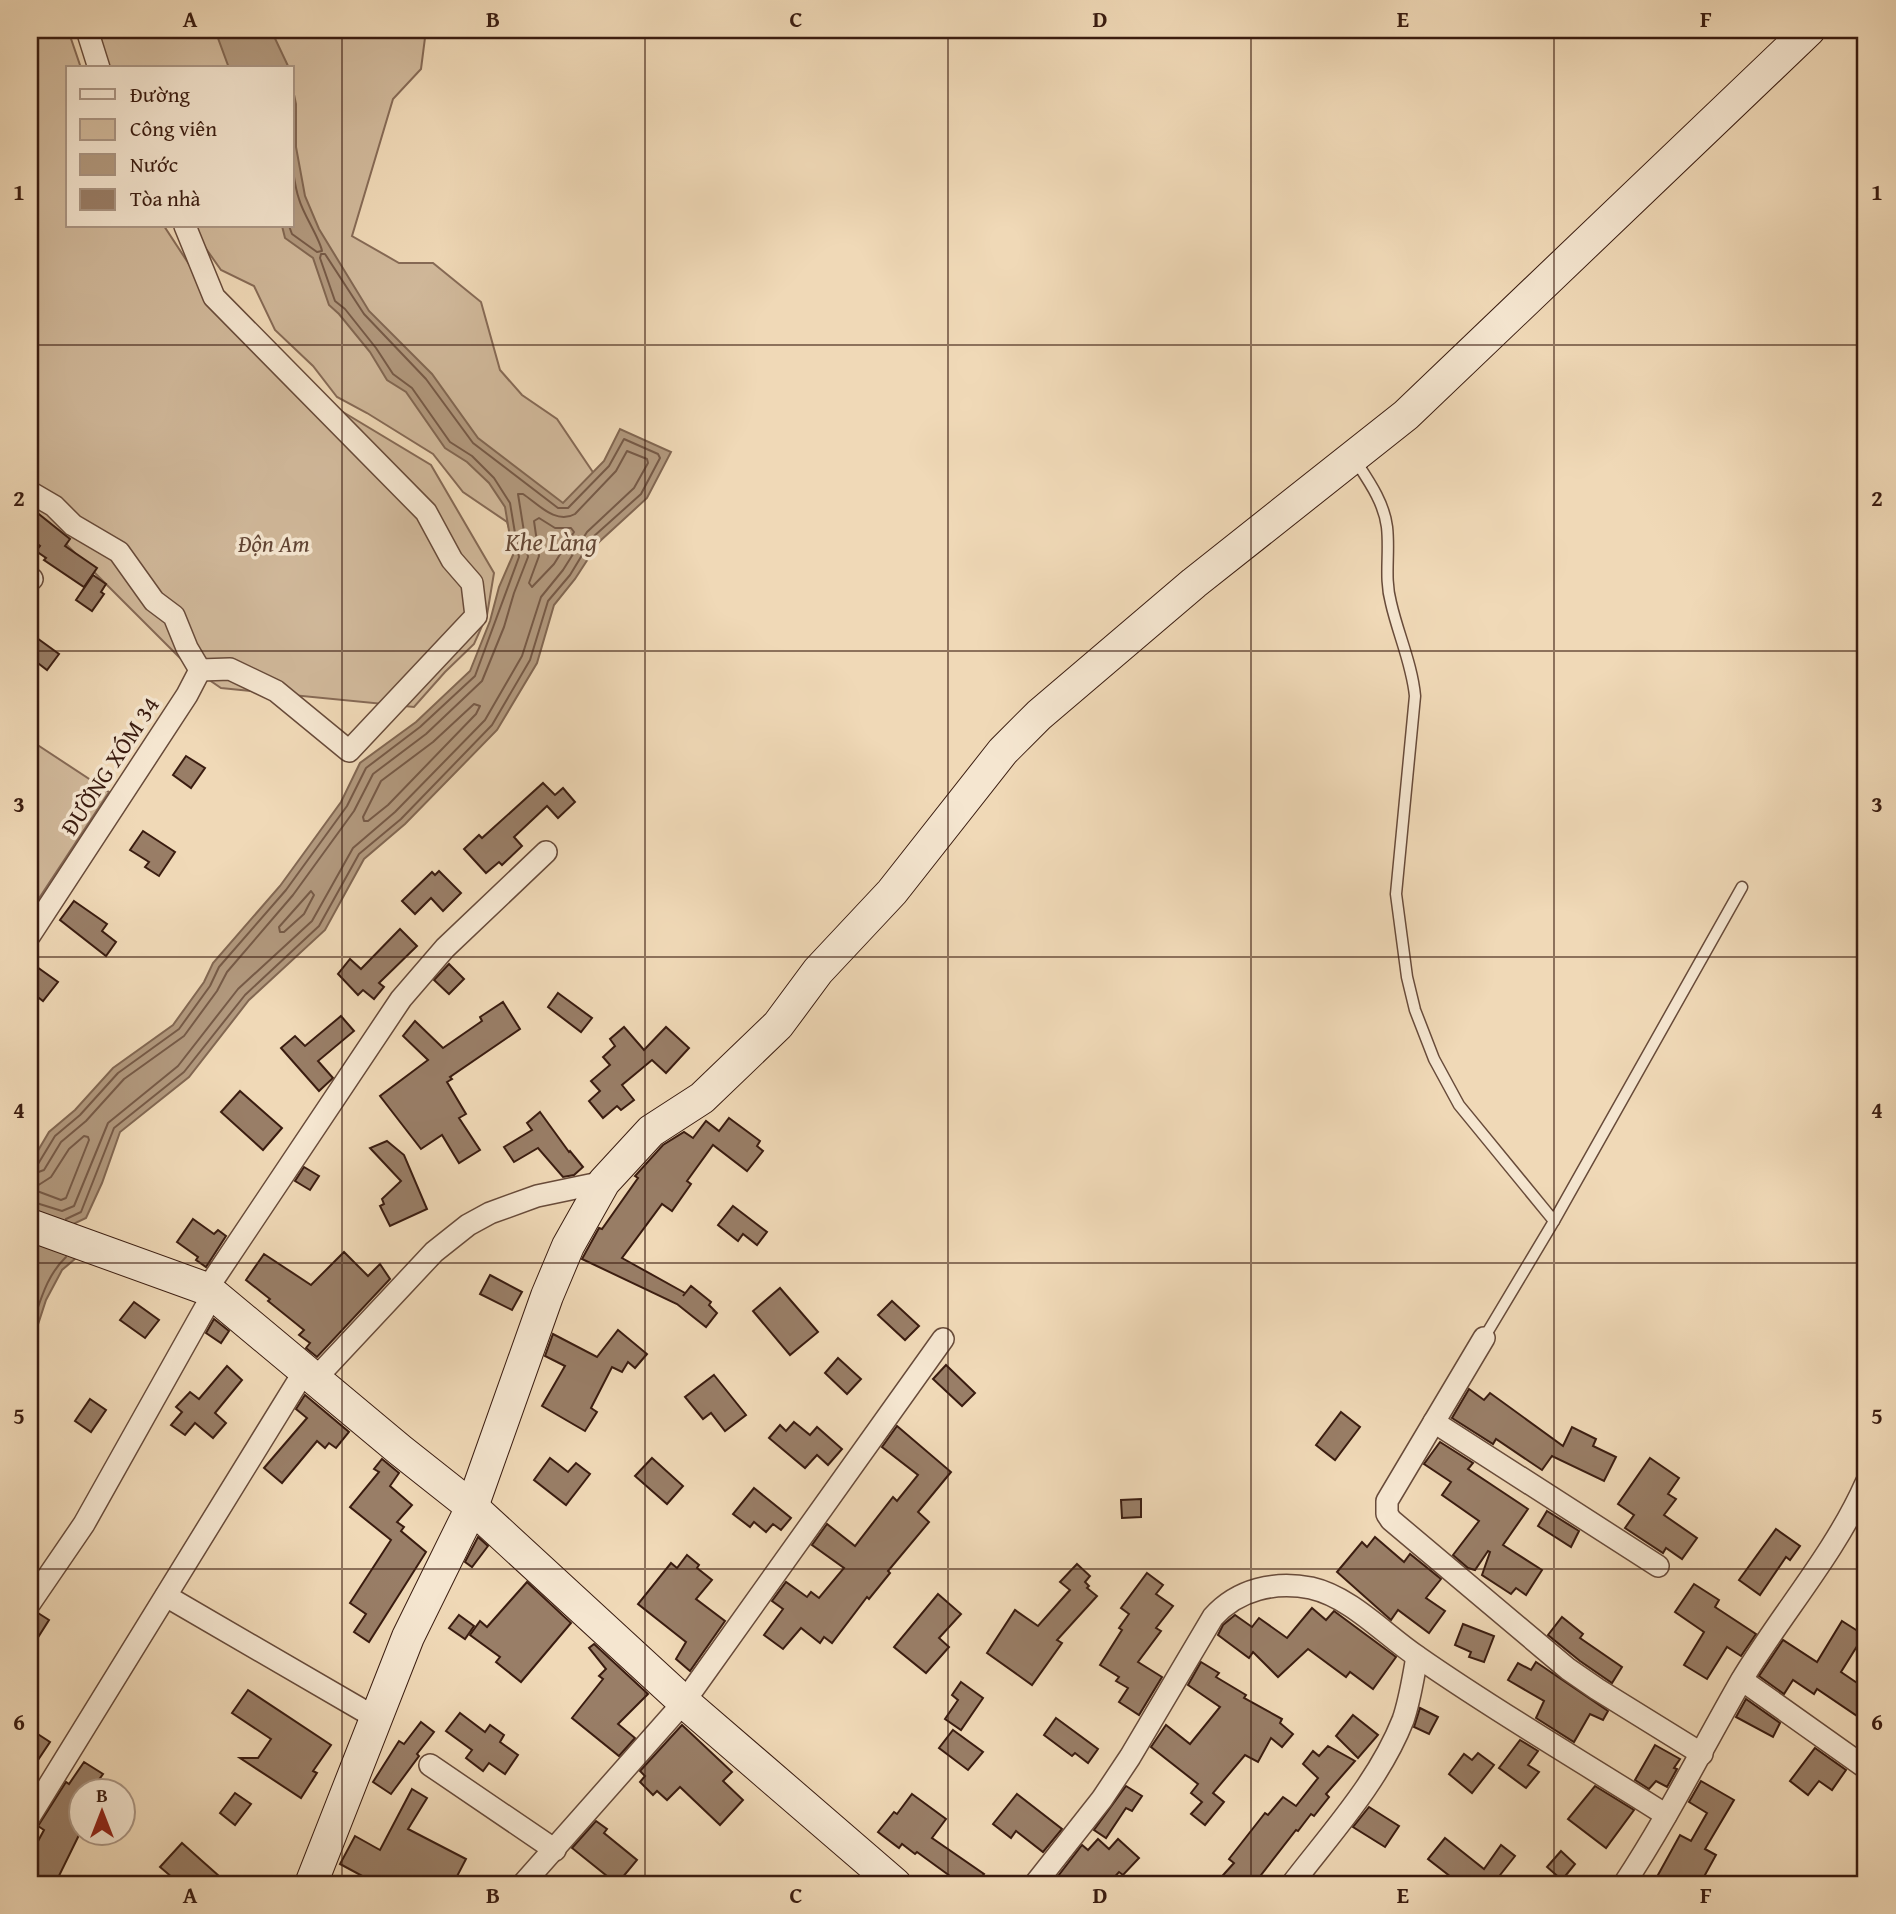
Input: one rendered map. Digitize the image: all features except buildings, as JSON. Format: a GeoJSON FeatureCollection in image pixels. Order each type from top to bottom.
{"type":"FeatureCollection","features":[{"type":"Feature","properties":{"kind":"street"},"geometry":{"type":"LineString","coordinates":[[87,30],[98,66]]}},
{"type":"Feature","properties":{"kind":"street"},"geometry":{"type":"LineString","coordinates":[[310,1884],[408,1637],[471,1507],[557,1271],[604,1182],[651,1131],[702,1098],[778,1025],[818,971],[892,892],[1003,751],[1039,715],[1194,583],[1406,415],[1809,30]]}},
{"type":"Feature","properties":{"kind":"street"},"geometry":{"type":"LineString","coordinates":[[30,492],[54,506],[73,525],[119,552],[154,601],[174,617],[200,670],[230,669],[276,691],[349,751],[475,616],[472,583],[452,560],[426,512],[214,297],[186,228]]}},
{"type":"Feature","properties":{"kind":"street","name":"ĐƯỜNG XÓM 34"},"geometry":{"type":"LineString","coordinates":[[30,935],[187,695],[200,670]]}},
{"type":"Feature","properties":{"kind":"street"},"geometry":{"type":"LineString","coordinates":[[30,1603],[84,1524],[210,1292],[401,999],[445,948],[546,852]]}},
{"type":"Feature","properties":{"kind":"street"},"geometry":{"type":"LineString","coordinates":[[30,1816],[166,1596],[310,1374],[434,1252],[468,1225],[525,1200],[604,1182]]}},
{"type":"Feature","properties":{"kind":"street"},"geometry":{"type":"LineString","coordinates":[[30,1225],[210,1292],[471,1507],[684,1702],[895,1884]]}},
{"type":"Feature","properties":{"kind":"street"},"geometry":{"type":"LineString","coordinates":[[1484,1338],[1387,1501],[1387,1514],[1569,1669],[1702,1754]]}},
{"type":"Feature","properties":{"kind":"street"},"geometry":{"type":"LineString","coordinates":[[523,1884],[684,1702],[943,1339]]}},
{"type":"Feature","properties":{"kind":"street"},"geometry":{"type":"LineString","coordinates":[[1434,1422],[1658,1566]]}},
{"type":"Feature","properties":{"kind":"street"},"geometry":{"type":"LineString","coordinates":[[1624,1884],[1702,1754],[1742,1680],[1835,1540],[1856,1506],[1866,1483]]}},
{"type":"Feature","properties":{"kind":"street"},"geometry":{"type":"LineString","coordinates":[[1035,1884],[1102,1799],[1130,1757],[1213,1617],[1236,1597],[1270,1586],[1313,1588],[1353,1609],[1417,1657],[1666,1815]]}},
{"type":"Feature","properties":{"kind":"street"},"geometry":{"type":"LineString","coordinates":[[166,1596],[376,1718]]}},
{"type":"Feature","properties":{"kind":"street"},"geometry":{"type":"LineString","coordinates":[[1292,1884],[1369,1784],[1384,1759],[1404,1717],[1417,1657]]}},
{"type":"Feature","properties":{"kind":"street"},"geometry":{"type":"LineString","coordinates":[[1742,1680],[1866,1768]]}},
{"type":"Feature","properties":{"kind":"street"},"geometry":{"type":"LineString","coordinates":[[430,1765],[555,1850]]}},
{"type":"Feature","properties":{"kind":"lane"},"geometry":{"type":"LineString","coordinates":[[1353,457],[1374,489],[1387,526],[1390,601],[1414,681],[1415,696],[1396,894],[1407,976],[1415,1010],[1434,1059],[1459,1104],[1554,1221]]}},
{"type":"Feature","properties":{"kind":"lane"},"geometry":{"type":"LineString","coordinates":[[1484,1338],[1554,1221],[1742,887]]}},
{"type":"Feature","properties":{"kind":"green space","name":"Độn Am"},"geometry":{"type":"Polygon","coordinates":[[[30,30],[68,30],[80,66],[66,66],[66,228],[165,228],[204,287],[323,400],[431,465],[494,573],[487,615],[474,644],[414,707],[221,688],[186,664],[30,508],[30,30]]]}},
{"type":"Feature","properties":{"kind":"green space"},"geometry":{"type":"Polygon","coordinates":[[[81,30],[426,30],[421,69],[393,99],[352,236],[399,263],[433,263],[481,302],[500,370],[522,395],[557,419],[607,493],[535,608],[507,522],[463,492],[433,454],[337,397],[313,366],[275,330],[254,286],[221,270],[191,228],[294,228],[294,66],[102,66],[81,30]]]}},
{"type":"Feature","properties":{"kind":"green space"},"geometry":{"type":"Polygon","coordinates":[[[30,740],[109,792],[30,912],[30,740]]]}},
{"type":"Feature","properties":{"kind":"water"},"geometry":{"type":"Polygon","coordinates":[[[215,30],[271,30],[288,66],[228,66],[215,30]]]}},
{"type":"Feature","properties":{"kind":"water","name":"Khe Làng"},"geometry":{"type":"Polygon","coordinates":[[[294,94],[296,147],[305,196],[319,229],[369,311],[432,374],[478,438],[563,503],[604,461],[620,429],[671,452],[647,498],[599,542],[554,605],[537,663],[497,730],[405,824],[364,859],[325,930],[249,1000],[189,1077],[120,1132],[86,1218],[63,1229],[30,1216],[30,1164],[49,1132],[75,1110],[113,1068],[173,1025],[204,982],[213,963],[280,886],[341,802],[360,763],[416,722],[470,671],[513,555],[505,507],[489,483],[467,462],[445,448],[406,392],[387,380],[370,352],[329,305],[313,258],[285,238],[282,228],[294,228],[294,94]]]}},
{"type":"Feature","properties":{"kind":"water"},"geometry":{"type":"Polygon","coordinates":[[[30,1225],[90,1246],[62,1270],[46,1300],[30,1349],[30,1225]]]}}]}
